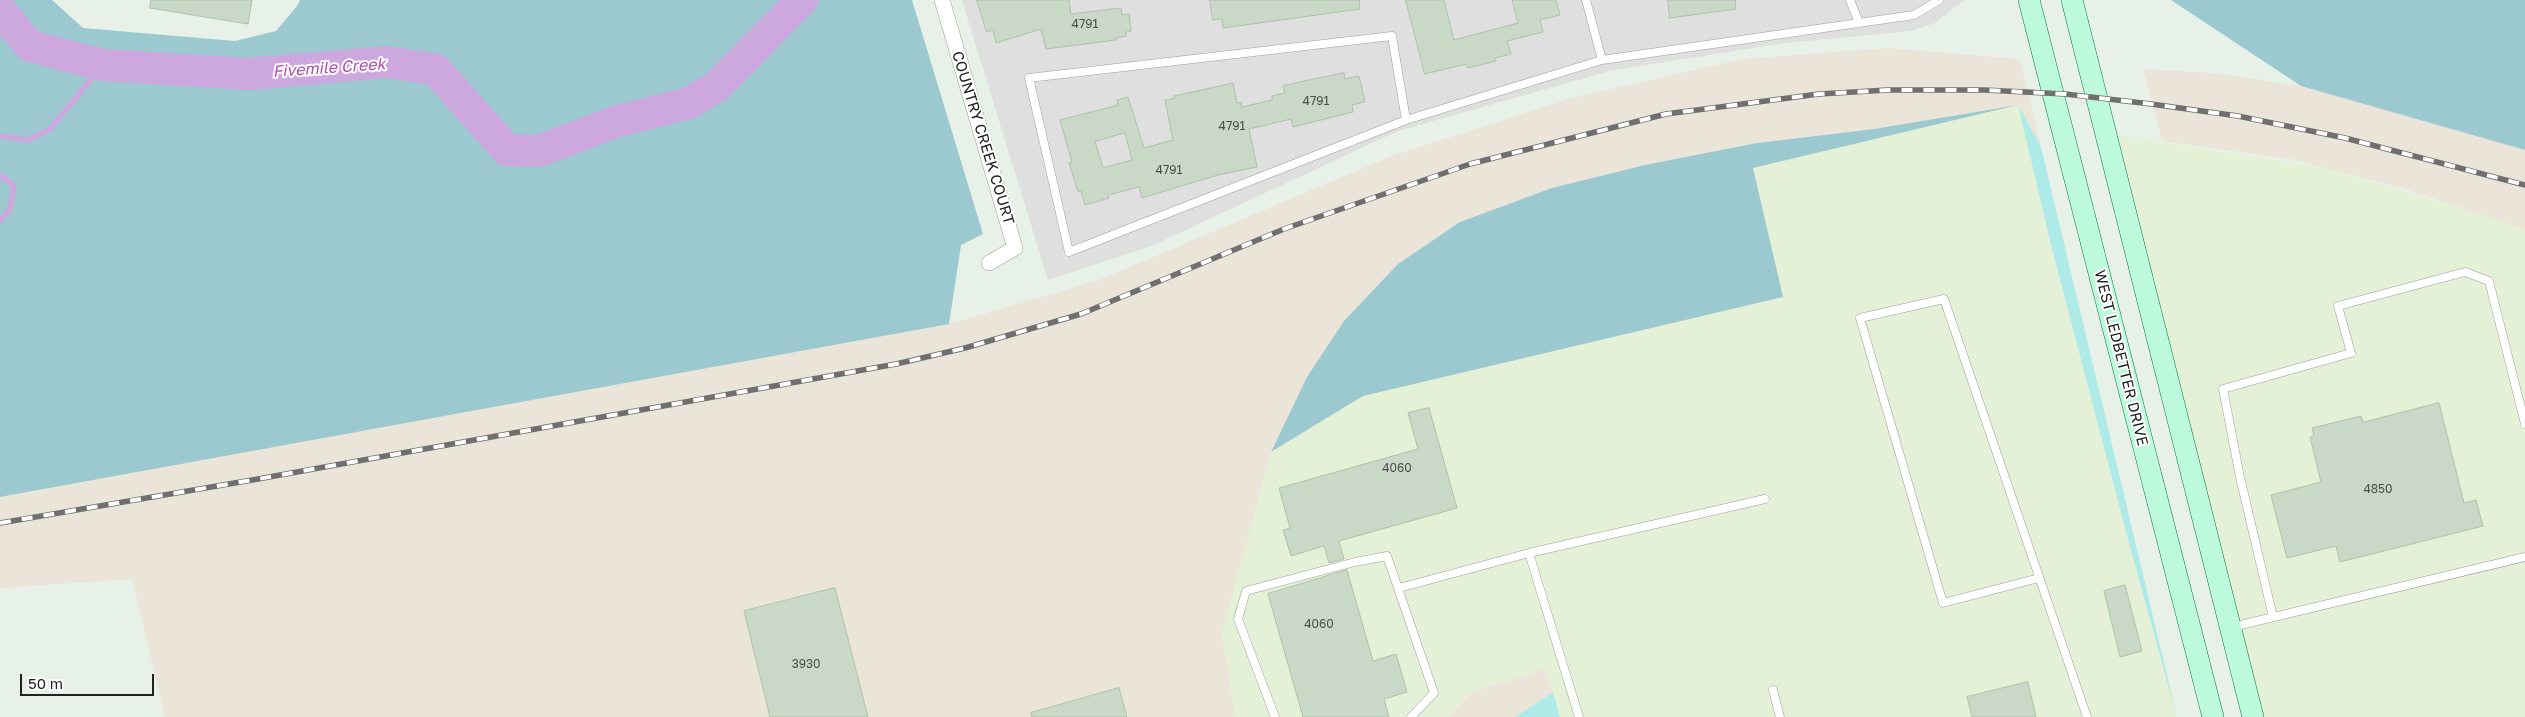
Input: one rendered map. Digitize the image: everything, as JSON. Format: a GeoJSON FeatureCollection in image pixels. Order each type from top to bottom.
{"type":"FeatureCollection","features":[{"type":"Feature","properties":{"kind":"main road","name":"WEST LEDBETTER DRIVE"},"geometry":{"type":"LineString","coordinates":[[2029,0],[2213,717]]}},
{"type":"Feature","properties":{"kind":"main road"},"geometry":{"type":"LineString","coordinates":[[2072,0],[2253,717]]}},
{"type":"Feature","properties":{"kind":"street","name":"COUNTRY CREEK COURT"},"geometry":{"type":"LineString","coordinates":[[942,0],[1016,248],[989,263]]}},
{"type":"Feature","properties":{"kind":"lane"},"geometry":{"type":"LineString","coordinates":[[1586,0],[1602,60]]}},
{"type":"Feature","properties":{"kind":"lane"},"geometry":{"type":"LineString","coordinates":[[1850,0],[1859,22]]}},
{"type":"Feature","properties":{"kind":"lane"},"geometry":{"type":"LineString","coordinates":[[1406,120],[1392,36],[1029,78],[1068,252],[1406,120],[1602,60],[1914,14],[1939,0]]}},
{"type":"Feature","properties":{"kind":"lane"},"geometry":{"type":"LineString","coordinates":[[2273,617],[2240,477],[2223,389],[2351,353],[2338,306],[2465,272],[2489,281],[2525,424]]}},
{"type":"Feature","properties":{"kind":"lane"},"geometry":{"type":"LineString","coordinates":[[2039,578],[1943,603],[1860,318],[1944,299],[2087,717]]}},
{"type":"Feature","properties":{"kind":"lane"},"geometry":{"type":"LineString","coordinates":[[1399,588],[1529,553],[1765,499]]}},
{"type":"Feature","properties":{"kind":"lane"},"geometry":{"type":"LineString","coordinates":[[1529,553],[1579,717]]}},
{"type":"Feature","properties":{"kind":"lane"},"geometry":{"type":"LineString","coordinates":[[1275,717],[1238,619],[1246,591],[1355,562],[1387,556],[1434,693],[1411,717]]}},
{"type":"Feature","properties":{"kind":"lane"},"geometry":{"type":"LineString","coordinates":[[2230,627],[2525,557]]}},
{"type":"Feature","properties":{"kind":"lane"},"geometry":{"type":"LineString","coordinates":[[1773,690],[1780,717]]}},
{"type":"Feature","properties":{"kind":"shaded area"},"geometry":{"type":"Polygon","coordinates":[[[0,0],[52,0],[83,28],[235,41],[276,31],[300,0],[912,0],[983,234],[961,245],[949,324],[0,497],[0,0]]]}},
{"type":"Feature","properties":{"kind":"shaded area"},"geometry":{"type":"Polygon","coordinates":[[[962,0],[1964,0],[1935,23],[1911,31],[1785,43],[1609,71],[1398,131],[1149,247],[1048,280],[962,0]]]}},
{"type":"Feature","properties":{"kind":"shaded area"},"geometry":{"type":"Polygon","coordinates":[[[2171,0],[2525,0],[2525,150],[2301,86],[2171,0]]]}},
{"type":"Feature","properties":{"kind":"shaded area"},"geometry":{"type":"Polygon","coordinates":[[[1888,48],[2020,59],[2041,147],[2018,105],[1874,129],[1757,143],[1460,222],[1398,264],[1344,322],[1307,377],[1271,452],[1222,633],[1235,717],[165,717],[132,579],[0,588],[0,497],[949,324],[1099,280],[1394,155],[1576,97],[1743,59],[1888,48]]]}},
{"type":"Feature","properties":{"kind":"shaded area"},"geometry":{"type":"Polygon","coordinates":[[[2143,69],[2213,73],[2301,86],[2525,150],[2525,229],[2405,189],[2291,159],[2162,141],[2143,69]]]}},
{"type":"Feature","properties":{"kind":"shaded area"},"geometry":{"type":"Polygon","coordinates":[[[2018,105],[2051,245],[2177,717],[1560,717],[1546,669],[1472,692],[1448,717],[1235,717],[1222,633],[1271,452],[1363,396],[1783,297],[1753,168],[2018,105]]]}},
{"type":"Feature","properties":{"kind":"shaded area"},"geometry":{"type":"Polygon","coordinates":[[[2018,105],[2041,147],[2177,717],[2130,547],[2051,245],[2018,105]]]}},
{"type":"Feature","properties":{"kind":"shaded area"},"geometry":{"type":"Polygon","coordinates":[[[2018,105],[1753,168],[1783,297],[1363,396],[1271,452],[1307,377],[1344,321],[1398,264],[1460,222],[1552,188],[1645,165],[1757,143],[1874,129],[2018,105]]]}},
{"type":"Feature","properties":{"kind":"shaded area"},"geometry":{"type":"Polygon","coordinates":[[[2115,135],[2325,168],[2525,227],[2525,717],[2262,717],[2115,135]]]}},
{"type":"Feature","properties":{"kind":"shaded area"},"geometry":{"type":"Polygon","coordinates":[[[1546,669],[1553,692],[1515,717],[1448,717],[1472,692],[1546,669]]]}},
{"type":"Feature","properties":{"kind":"shaded area"},"geometry":{"type":"Polygon","coordinates":[[[1553,692],[1560,717],[1515,717],[1553,692]]]}},
{"type":"Feature","properties":{"kind":"building"},"geometry":{"type":"Polygon","coordinates":[[[151,0],[252,0],[248,24],[150,8],[151,0]]]}},
{"type":"Feature","properties":{"kind":"building"},"geometry":{"type":"Polygon","coordinates":[[[977,0],[1069,0],[1071,14],[1121,8],[1122,15],[1129,14],[1131,31],[1126,32],[1126,36],[1116,38],[1116,40],[1046,49],[1041,29],[996,43],[993,30],[987,32],[977,0]]]}},
{"type":"Feature","properties":{"kind":"building"},"geometry":{"type":"Polygon","coordinates":[[[1210,0],[1359,0],[1360,9],[1223,28],[1222,19],[1213,20],[1210,0]]]}},
{"type":"Feature","properties":{"kind":"building"},"geometry":{"type":"Polygon","coordinates":[[[1406,0],[1444,0],[1454,40],[1518,23],[1512,0],[1556,0],[1560,15],[1540,20],[1543,32],[1507,41],[1511,54],[1495,58],[1496,61],[1468,68],[1466,64],[1425,74],[1406,0]]]}},
{"type":"Feature","properties":{"kind":"building"},"geometry":{"type":"Polygon","coordinates":[[[1668,0],[1735,0],[1736,9],[1670,18],[1668,0]]]}},
{"type":"Feature","properties":{"kind":"building"},"geometry":{"type":"Polygon","coordinates":[[[1344,73],[1345,79],[1359,76],[1365,102],[1352,105],[1353,112],[1293,127],[1291,119],[1249,129],[1257,167],[1218,175],[1142,198],[1139,187],[1108,195],[1109,198],[1085,205],[1081,191],[1078,192],[1069,163],[1072,162],[1060,120],[1118,105],[1117,100],[1128,97],[1144,148],[1173,140],[1165,100],[1175,98],[1174,96],[1233,83],[1237,103],[1241,102],[1242,107],[1272,100],[1272,96],[1285,93],[1283,86],[1344,73]],[[1125,133],[1095,142],[1103,168],[1132,160],[1125,133]]]}},
{"type":"Feature","properties":{"kind":"building"},"geometry":{"type":"Polygon","coordinates":[[[2439,403],[2464,503],[2476,500],[2483,526],[2340,562],[2336,546],[2287,558],[2271,495],[2321,482],[2310,437],[2314,436],[2312,428],[2361,416],[2363,422],[2439,403]]]}},
{"type":"Feature","properties":{"kind":"building"},"geometry":{"type":"Polygon","coordinates":[[[1429,408],[1457,508],[1339,541],[1344,559],[1329,563],[1324,546],[1291,556],[1283,530],[1290,528],[1279,488],[1418,449],[1408,413],[1429,408]]]}},
{"type":"Feature","properties":{"kind":"building"},"geometry":{"type":"Polygon","coordinates":[[[1347,570],[1373,661],[1396,654],[1407,692],[1384,699],[1389,717],[1303,717],[1268,594],[1347,570]]]}},
{"type":"Feature","properties":{"kind":"building"},"geometry":{"type":"Polygon","coordinates":[[[2125,585],[2142,651],[2120,657],[2104,591],[2125,585]]]}},
{"type":"Feature","properties":{"kind":"building"},"geometry":{"type":"Polygon","coordinates":[[[835,588],[868,717],[770,717],[744,611],[835,588]]]}},
{"type":"Feature","properties":{"kind":"building"},"geometry":{"type":"Polygon","coordinates":[[[2028,682],[2036,717],[1972,717],[1967,697],[2028,682]]]}},
{"type":"Feature","properties":{"kind":"building"},"geometry":{"type":"Polygon","coordinates":[[[1119,688],[1127,717],[1032,717],[1031,713],[1119,688]]]}},
{"type":"Feature","properties":{"kind":"waterway","name":"Fivemile Creek"},"geometry":{"type":"LineString","coordinates":[[0,10],[30,46],[103,65],[250,74],[386,62],[435,69],[507,150],[539,151],[618,121],[689,103],[716,87],[802,0]]}},
{"type":"Feature","properties":{"kind":"waterway"},"geometry":{"type":"LineString","coordinates":[[0,136],[28,140],[50,129],[103,65]]}},
{"type":"Feature","properties":{"kind":"waterway"},"geometry":{"type":"LineString","coordinates":[[0,175],[14,186],[10,209],[0,221]]}},
{"type":"Feature","properties":{"kind":"railway"},"geometry":{"type":"LineString","coordinates":[[0,523],[258,479],[896,364],[965,348],[1081,314],[1284,229],[1470,164],[1666,114],[1819,94],[1888,90],[1984,90],[2065,94],[2238,116],[2345,138],[2525,185]]}}]}
